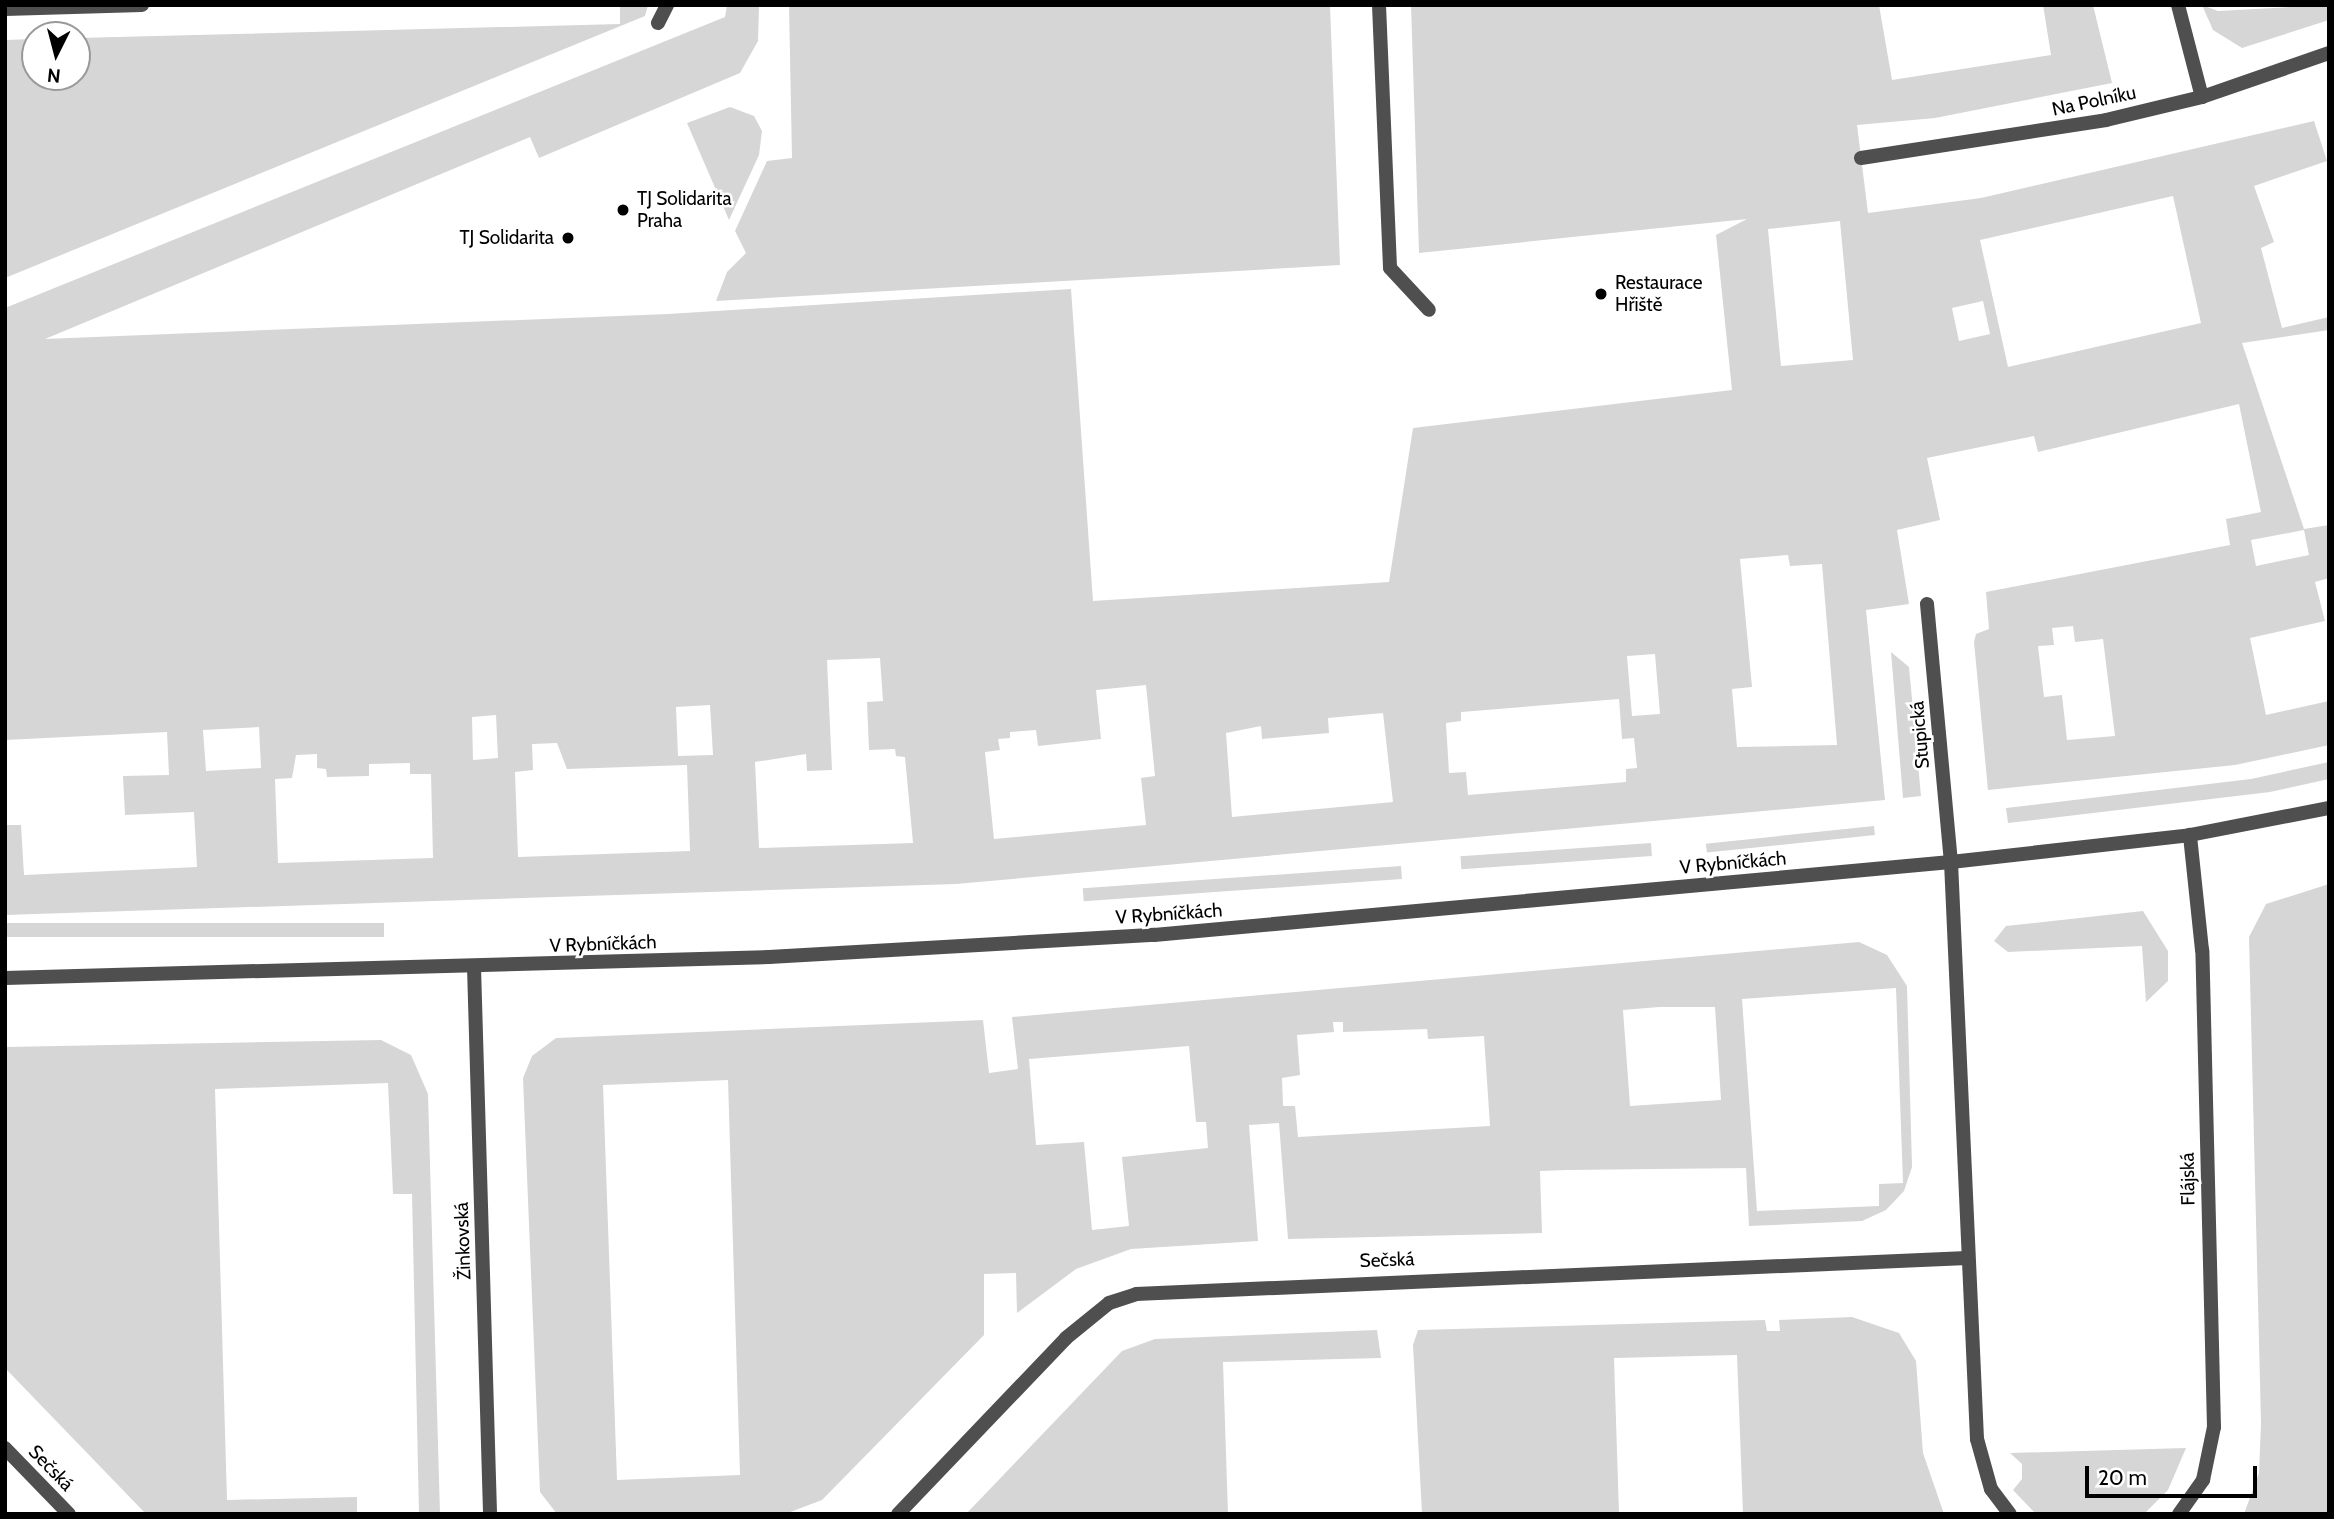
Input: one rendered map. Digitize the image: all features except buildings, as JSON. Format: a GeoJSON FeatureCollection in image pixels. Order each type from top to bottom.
{"type":"FeatureCollection","features":[{"type":"Feature","properties":{"kind":"street"},"geometry":{"type":"LineString","coordinates":[[5,9],[142,5]]}},
{"type":"Feature","properties":{"kind":"street"},"geometry":{"type":"LineString","coordinates":[[658,23],[667,5]]}},
{"type":"Feature","properties":{"kind":"street"},"geometry":{"type":"LineString","coordinates":[[1379,5],[1390,268],[1429,310]]}},
{"type":"Feature","properties":{"kind":"street"},"geometry":{"type":"LineString","coordinates":[[2178,5],[2202,97]]}},
{"type":"Feature","properties":{"kind":"street","name":"Na Polníku"},"geometry":{"type":"LineString","coordinates":[[1861,158],[2005,138],[2202,97],[2329,52]]}},
{"type":"Feature","properties":{"kind":"street","name":"Stupická"},"geometry":{"type":"LineString","coordinates":[[1927,604],[1951,862]]}},
{"type":"Feature","properties":{"kind":"street","name":"V Rybníčkách"},"geometry":{"type":"LineString","coordinates":[[5,978],[474,967],[1154,935],[1951,862],[2190,835],[2329,808]]}},
{"type":"Feature","properties":{"kind":"street","name":"Flájská"},"geometry":{"type":"LineString","coordinates":[[2179,1514],[2203,1480],[2214,1427],[2202,950],[2190,835]]}},
{"type":"Feature","properties":{"kind":"street"},"geometry":{"type":"LineString","coordinates":[[1951,862],[1976,1439],[1991,1489],[2010,1514]]}},
{"type":"Feature","properties":{"kind":"street","name":"Žinkovská"},"geometry":{"type":"LineString","coordinates":[[474,967],[490,1514]]}},
{"type":"Feature","properties":{"kind":"street","name":"Sečská"},"geometry":{"type":"LineString","coordinates":[[898,1514],[1066,1338],[1110,1303],[1136,1294],[1967,1258]]}},
{"type":"Feature","properties":{"kind":"street","name":"Sečská"},"geometry":{"type":"LineString","coordinates":[[5,1448],[69,1514]]}},
{"type":"Feature","properties":{"kind":"shaded area"},"geometry":{"type":"Polygon","coordinates":[[[620,5],[648,5],[645,16],[5,278],[5,40],[21,39],[21,91],[91,91],[91,38],[620,24],[620,5]]]}},
{"type":"Feature","properties":{"kind":"shaded area"},"geometry":{"type":"Polygon","coordinates":[[[727,5],[759,5],[758,41],[740,73],[539,158],[530,137],[45,339],[668,314],[1071,289],[1093,601],[1389,582],[1413,428],[1732,390],[1716,235],[1747,219],[1419,253],[1411,5],[1879,5],[1892,80],[2051,55],[2043,5],[2093,5],[2112,83],[1935,118],[1857,125],[1868,213],[1981,198],[2314,121],[2327,161],[2254,186],[2274,242],[2261,248],[2282,328],[2329,317],[2329,330],[2242,343],[2304,529],[2329,525],[2329,578],[2315,582],[2325,621],[2250,638],[2266,715],[2329,701],[2329,745],[2235,765],[1988,790],[1974,642],[1976,634],[1989,629],[1986,592],[2230,545],[2226,519],[2261,512],[2239,404],[2038,452],[2034,436],[1927,458],[1940,520],[1897,530],[1909,604],[1866,610],[1885,800],[956,884],[5,915],[5,825],[21,825],[24,875],[197,867],[194,812],[125,815],[123,776],[169,775],[167,732],[5,740],[5,308],[725,17],[727,5]],[[2173,196],[1980,240],[2008,367],[2201,323],[2173,196]],[[1840,221],[1768,229],[1781,366],[1853,360],[1840,221]],[[1983,301],[1952,308],[1959,341],[1990,334],[1983,301]],[[2304,530],[2251,540],[2256,566],[2309,555],[2304,530]],[[1788,555],[1740,559],[1752,687],[1732,689],[1737,747],[1837,745],[1822,564],[1790,566],[1788,555]],[[2073,626],[2052,628],[2054,645],[2038,646],[2044,697],[2062,695],[2067,740],[2115,736],[2103,639],[2075,642],[2073,626]],[[1655,654],[1627,656],[1632,716],[1660,714],[1655,654]],[[880,658],[827,660],[832,770],[807,771],[806,754],[755,762],[759,848],[913,843],[905,757],[896,756],[895,749],[869,750],[867,702],[883,701],[880,658]],[[1146,685],[1096,690],[1101,739],[1038,746],[1036,730],[1010,732],[1010,738],[998,739],[1000,750],[985,752],[994,839],[1146,825],[1141,778],[1155,776],[1146,685]],[[1619,699],[1461,712],[1461,721],[1446,723],[1449,773],[1466,772],[1468,795],[1626,782],[1626,769],[1637,768],[1634,738],[1622,739],[1619,699]],[[710,705],[676,707],[678,756],[713,755],[710,705]],[[1383,713],[1328,718],[1329,733],[1262,739],[1261,726],[1226,733],[1232,817],[1393,802],[1383,713]],[[496,715],[472,717],[473,760],[498,758],[496,715]],[[259,727],[203,730],[206,771],[261,768],[259,727]],[[557,743],[532,744],[533,770],[515,772],[518,857],[690,851],[687,765],[567,769],[557,743]],[[317,754],[296,755],[292,778],[275,779],[278,863],[433,858],[431,774],[410,774],[410,763],[369,764],[369,776],[327,777],[326,769],[317,768],[317,754]]]}},
{"type":"Feature","properties":{"kind":"shaded area"},"geometry":{"type":"Polygon","coordinates":[[[789,5],[1330,5],[1340,265],[716,301],[727,272],[746,253],[735,231],[767,161],[792,158],[789,5]]]}},
{"type":"Feature","properties":{"kind":"shaded area"},"geometry":{"type":"Polygon","coordinates":[[[2202,5],[2218,11],[2329,5],[2329,20],[2242,48],[2213,30],[2202,5]]]}},
{"type":"Feature","properties":{"kind":"shaded area"},"geometry":{"type":"Polygon","coordinates":[[[730,107],[754,116],[762,131],[759,155],[729,220],[687,123],[730,107]]]}},
{"type":"Feature","properties":{"kind":"shaded area"},"geometry":{"type":"Polygon","coordinates":[[[1891,652],[1909,667],[1921,796],[1903,798],[1891,652]]]}},
{"type":"Feature","properties":{"kind":"shaded area"},"geometry":{"type":"Polygon","coordinates":[[[2329,762],[2329,779],[2270,792],[2008,823],[2006,808],[2251,779],[2329,762]]]}},
{"type":"Feature","properties":{"kind":"shaded area"},"geometry":{"type":"Polygon","coordinates":[[[1874,826],[1875,835],[1707,853],[1706,844],[1874,826]]]}},
{"type":"Feature","properties":{"kind":"shaded area"},"geometry":{"type":"Polygon","coordinates":[[[1651,843],[1652,856],[1461,869],[1460,856],[1651,843]]]}},
{"type":"Feature","properties":{"kind":"shaded area"},"geometry":{"type":"Polygon","coordinates":[[[1401,866],[1402,879],[1084,901],[1083,888],[1401,866]]]}},
{"type":"Feature","properties":{"kind":"shaded area"},"geometry":{"type":"Polygon","coordinates":[[[2329,884],[2329,1514],[2244,1514],[2259,1473],[2261,1423],[2249,937],[2266,904],[2329,884]]]}},
{"type":"Feature","properties":{"kind":"shaded area"},"geometry":{"type":"Polygon","coordinates":[[[2143,911],[2168,951],[2168,981],[2146,1002],[2142,946],[2008,952],[1994,941],[2006,926],[2143,911]]]}},
{"type":"Feature","properties":{"kind":"shaded area"},"geometry":{"type":"Polygon","coordinates":[[[5,923],[384,923],[384,937],[5,937],[5,923]]]}},
{"type":"Feature","properties":{"kind":"shaded area"},"geometry":{"type":"Polygon","coordinates":[[[1859,942],[1887,955],[1907,986],[1912,1167],[1904,1191],[1886,1210],[1862,1221],[1749,1226],[1746,1168],[1566,1170],[1540,1171],[1542,1233],[1288,1239],[1279,1123],[1249,1125],[1258,1241],[1131,1249],[1076,1269],[1017,1313],[1016,1273],[984,1274],[984,1335],[822,1500],[785,1514],[557,1514],[540,1492],[523,1078],[532,1056],[556,1038],[983,1020],[989,1073],[1018,1069],[1012,1017],[1859,942]],[[1896,988],[1742,999],[1757,1211],[1879,1206],[1879,1184],[1903,1183],[1896,988]],[[1715,1007],[1623,1010],[1630,1106],[1721,1100],[1715,1007]],[[1333,1022],[1334,1032],[1297,1035],[1300,1075],[1282,1078],[1283,1106],[1295,1106],[1298,1137],[1490,1126],[1484,1036],[1428,1039],[1427,1029],[1343,1032],[1343,1022],[1333,1022]],[[1189,1046],[1029,1059],[1036,1145],[1084,1142],[1092,1230],[1129,1226],[1122,1157],[1208,1148],[1206,1122],[1196,1122],[1189,1046]],[[728,1080],[603,1085],[617,1480],[740,1475],[728,1080]]]}},
{"type":"Feature","properties":{"kind":"shaded area"},"geometry":{"type":"Polygon","coordinates":[[[381,1040],[411,1055],[428,1094],[440,1514],[419,1514],[412,1194],[393,1194],[388,1083],[215,1089],[227,1500],[357,1497],[357,1514],[146,1514],[5,1368],[5,1047],[381,1040]]]}},
{"type":"Feature","properties":{"kind":"shaded area"},"geometry":{"type":"Polygon","coordinates":[[[1852,1317],[1899,1333],[1916,1361],[1923,1453],[1944,1514],[1743,1514],[1737,1355],[1614,1358],[1619,1514],[1422,1514],[1413,1345],[1418,1330],[1765,1320],[1767,1331],[1780,1331],[1779,1320],[1852,1317]]]}},
{"type":"Feature","properties":{"kind":"shaded area"},"geometry":{"type":"Polygon","coordinates":[[[1377,1330],[1381,1358],[1223,1362],[1228,1514],[966,1514],[1122,1351],[1155,1339],[1377,1330]]]}},
{"type":"Feature","properties":{"kind":"shaded area"},"geometry":{"type":"Polygon","coordinates":[[[2186,1448],[2168,1490],[2144,1514],[2036,1514],[2013,1490],[2022,1479],[2022,1464],[2010,1453],[2186,1448]]]}},
{"type":"Feature","properties":{"kind":"place","name":"TJ Solidarita Praha"},"geometry":{"type":"Point","coordinates":[623,210]}},
{"type":"Feature","properties":{"kind":"place","name":"TJ Solidarita"},"geometry":{"type":"Point","coordinates":[568,238]}},
{"type":"Feature","properties":{"kind":"place","name":"Restaurace Hřiště"},"geometry":{"type":"Point","coordinates":[1601,294]}}]}
